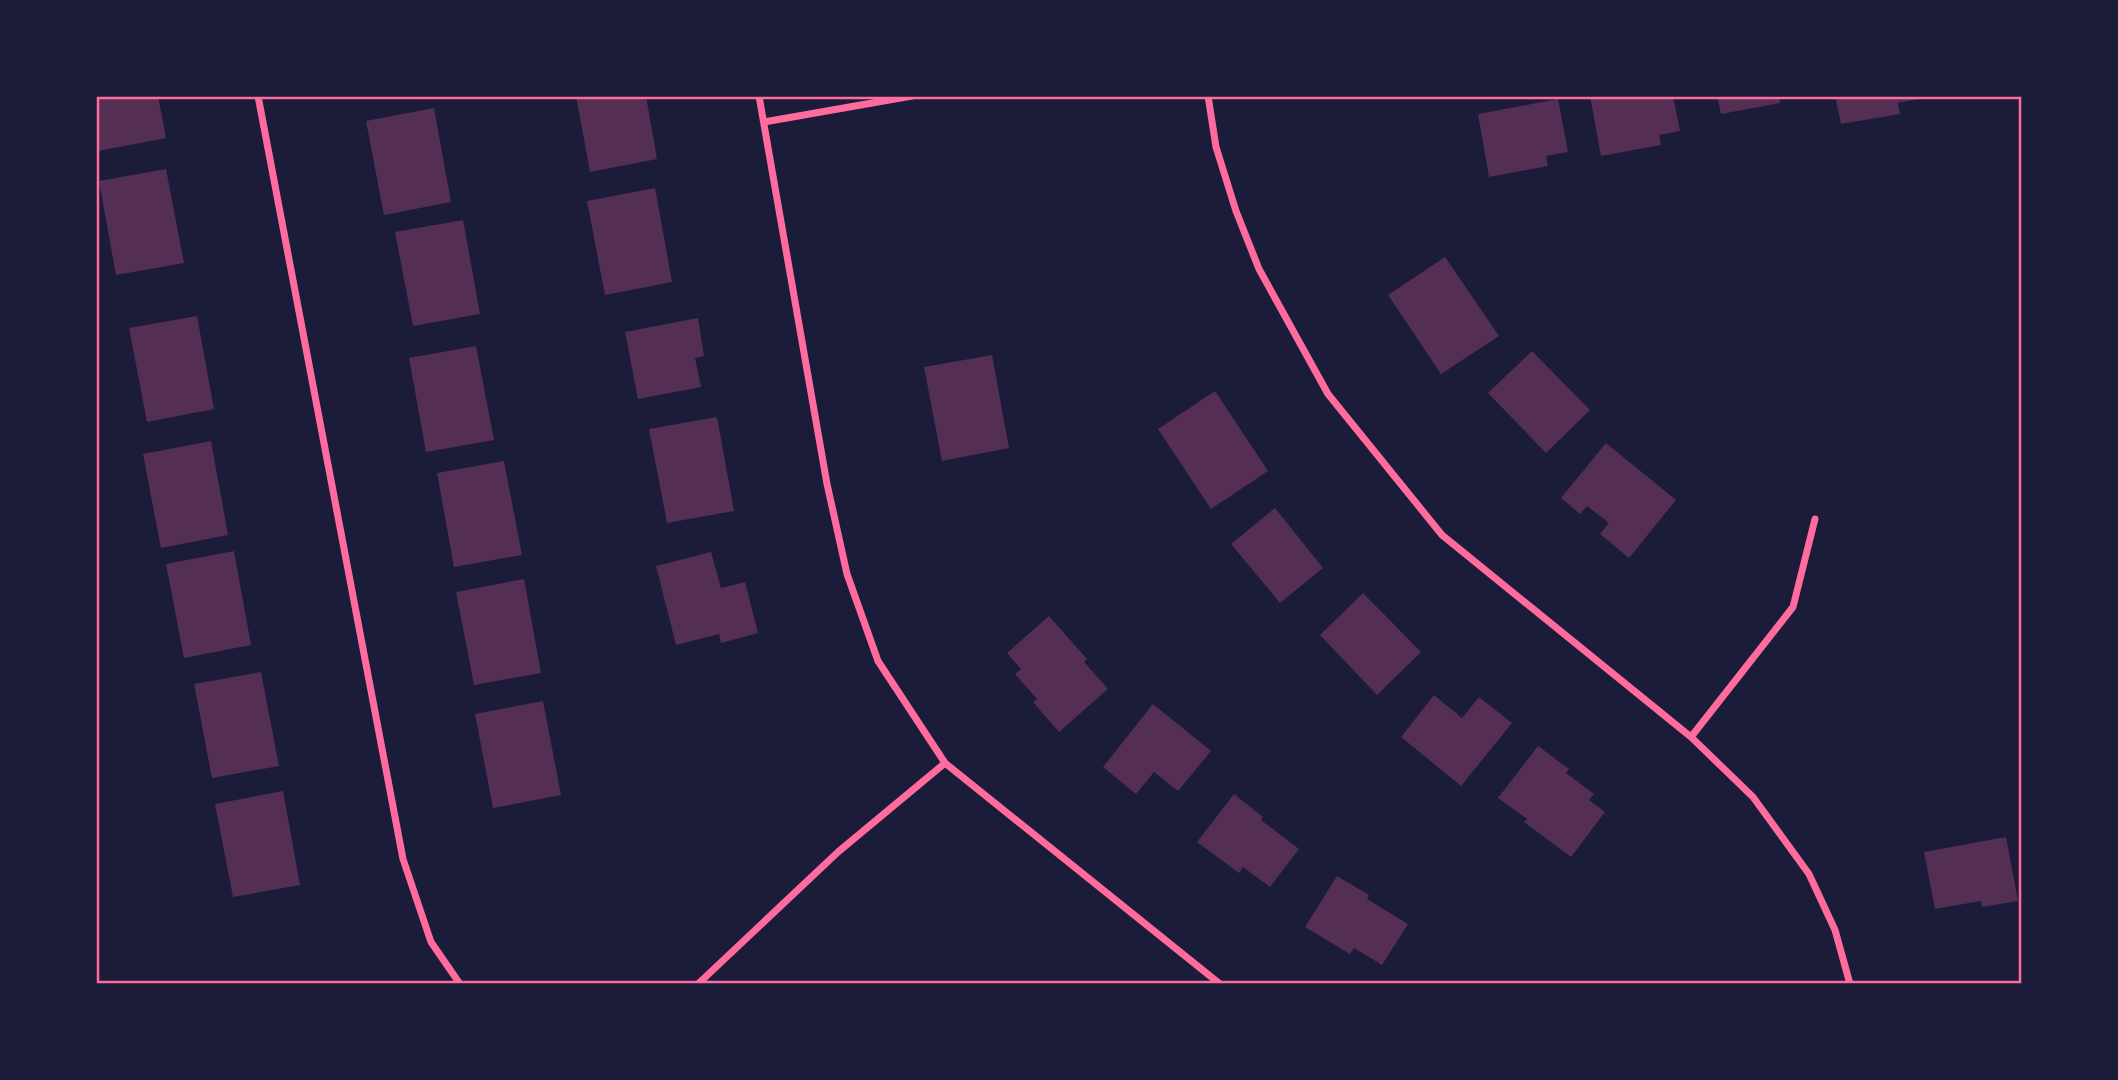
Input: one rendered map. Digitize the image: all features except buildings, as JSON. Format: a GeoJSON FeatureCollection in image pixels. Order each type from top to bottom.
{"type":"FeatureCollection","features":[{"type":"Feature","properties":{"kind":"street"},"geometry":{"type":"LineString","coordinates":[[258,96],[404,859],[431,942],[460,984]]}},
{"type":"Feature","properties":{"kind":"street"},"geometry":{"type":"LineString","coordinates":[[760,96],[827,484],[847,574],[878,661],[945,763],[1220,984]]}},
{"type":"Feature","properties":{"kind":"street"},"geometry":{"type":"LineString","coordinates":[[764,122],[912,96]]}},
{"type":"Feature","properties":{"kind":"street"},"geometry":{"type":"LineString","coordinates":[[1208,96],[1216,147],[1236,211],[1259,269],[1328,394],[1441,535],[1691,737],[1752,797],[1809,874],[1835,930],[1850,984]]}},
{"type":"Feature","properties":{"kind":"street"},"geometry":{"type":"LineString","coordinates":[[1691,737],[1794,607],[1815,519]]}},
{"type":"Feature","properties":{"kind":"street"},"geometry":{"type":"LineString","coordinates":[[698,984],[838,852],[945,763]]}}]}
